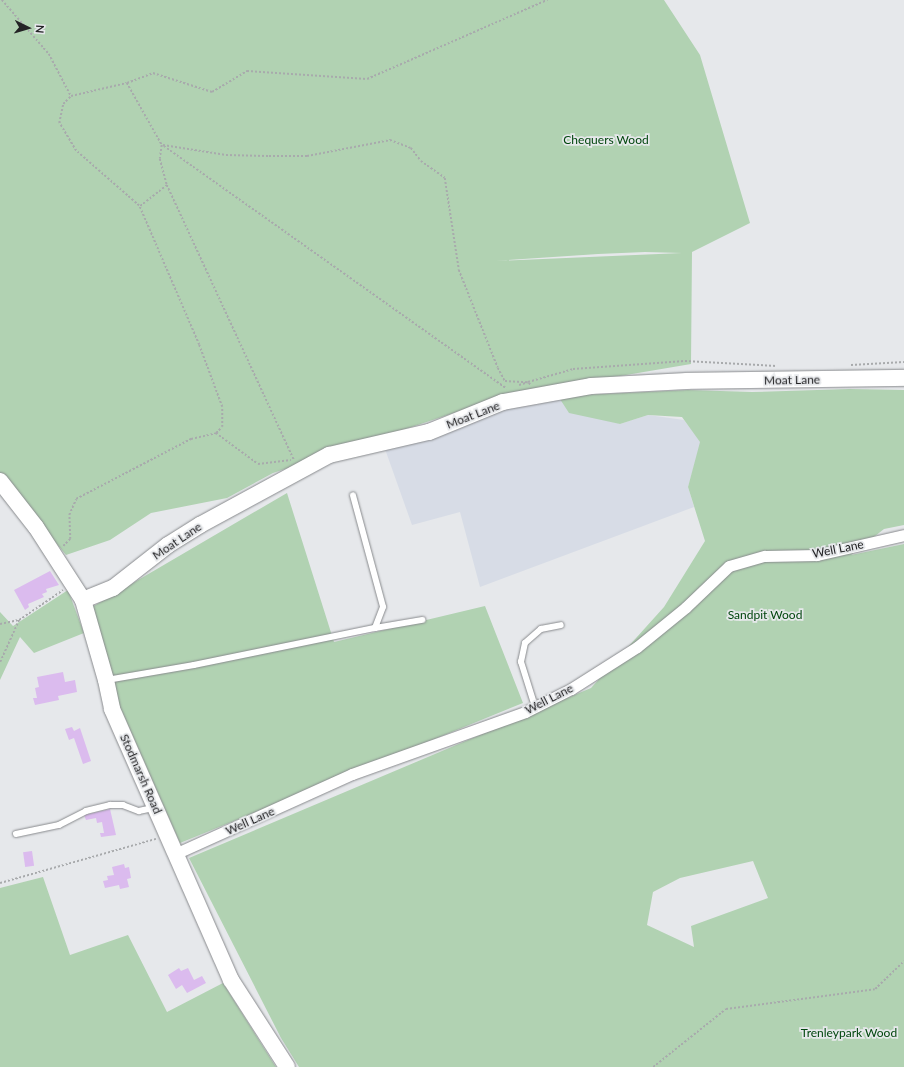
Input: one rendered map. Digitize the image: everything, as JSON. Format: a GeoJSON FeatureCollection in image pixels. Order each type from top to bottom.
{"type":"FeatureCollection","features":[{"type":"Feature","properties":{"kind":"street","name":"Moat Lane"},"geometry":{"type":"LineString","coordinates":[[83,600],[113,588],[168,545],[200,525],[329,456],[429,432],[503,402],[591,386],[904,378]]}},
{"type":"Feature","properties":{"kind":"street","name":"Stodmarsh Road"},"geometry":{"type":"LineString","coordinates":[[0,481],[54,555],[83,600],[106,680],[112,709],[177,853],[231,980],[287,1067]]}},
{"type":"Feature","properties":{"kind":"street","name":"Well Lane"},"geometry":{"type":"LineString","coordinates":[[177,853],[352,774],[525,712],[571,689],[637,647],[686,607],[729,566],[765,556],[818,555],[904,535]]}},
{"type":"Feature","properties":{"kind":"lane"},"geometry":{"type":"LineString","coordinates":[[353,496],[382,607],[375,628]]}},
{"type":"Feature","properties":{"kind":"lane"},"geometry":{"type":"LineString","coordinates":[[106,680],[194,665],[375,628],[422,620]]}},
{"type":"Feature","properties":{"kind":"lane"},"geometry":{"type":"LineString","coordinates":[[535,707],[521,662],[525,643],[541,629],[561,625]]}},
{"type":"Feature","properties":{"kind":"lane"},"geometry":{"type":"LineString","coordinates":[[16,834],[59,826],[86,811],[110,805],[123,805],[140,811],[156,808]]}},
{"type":"Feature","properties":{"kind":"path"},"geometry":{"type":"LineString","coordinates":[[2,0],[49,54],[71,96]]}},
{"type":"Feature","properties":{"kind":"path"},"geometry":{"type":"LineString","coordinates":[[54,555],[70,539],[68,515],[76,498],[191,439],[216,433],[222,427],[222,407],[199,345],[139,206],[76,151],[59,123],[63,104],[71,96],[127,84],[153,73],[212,92],[248,71],[367,79],[547,0]]}},
{"type":"Feature","properties":{"kind":"path"},"geometry":{"type":"LineString","coordinates":[[127,84],[162,145],[507,389]]}},
{"type":"Feature","properties":{"kind":"path"},"geometry":{"type":"LineString","coordinates":[[162,145],[226,155],[269,156],[307,156],[390,140],[411,148],[421,161],[445,178],[459,270],[498,368],[505,381],[528,382],[500,392]]}},
{"type":"Feature","properties":{"kind":"path"},"geometry":{"type":"LineString","coordinates":[[162,145],[160,158],[167,185],[293,460]]}},
{"type":"Feature","properties":{"kind":"path"},"geometry":{"type":"LineString","coordinates":[[139,206],[167,185]]}},
{"type":"Feature","properties":{"kind":"path"},"geometry":{"type":"LineString","coordinates":[[216,433],[258,464],[293,460],[300,457]]}},
{"type":"Feature","properties":{"kind":"path"},"geometry":{"type":"LineString","coordinates":[[0,624],[19,620],[72,583]]}},
{"type":"Feature","properties":{"kind":"path"},"geometry":{"type":"LineString","coordinates":[[0,662],[19,620]]}},
{"type":"Feature","properties":{"kind":"path"},"geometry":{"type":"LineString","coordinates":[[0,883],[168,835]]}},
{"type":"Feature","properties":{"kind":"path"},"geometry":{"type":"LineString","coordinates":[[653,1067],[726,1009],[875,989],[904,961]]}},
{"type":"Feature","properties":{"kind":"shaded area"},"geometry":{"type":"Polygon","coordinates":[[[558,396],[620,424],[648,415],[684,420],[701,442],[688,487],[694,507],[480,587],[460,512],[412,525],[385,449],[500,411],[558,396]]]}},
{"type":"Feature","properties":{"kind":"green space","name":"Chequers Wood"},"geometry":{"type":"Polygon","coordinates":[[[0,0],[664,0],[700,55],[750,223],[692,252],[691,364],[508,395],[273,473],[227,498],[151,513],[110,540],[66,555],[0,475],[0,0]],[[645,252],[598,254],[495,261],[682,253],[645,252]]]}},
{"type":"Feature","properties":{"kind":"green space"},"geometry":{"type":"Polygon","coordinates":[[[849,389],[904,390],[904,525],[884,529],[851,555],[904,544],[904,1067],[299,1067],[281,1038],[189,858],[591,688],[664,607],[705,541],[688,487],[700,442],[682,417],[648,415],[620,424],[569,413],[558,396],[688,390],[752,392],[849,389]],[[753,861],[680,878],[653,892],[647,925],[694,947],[691,926],[768,898],[753,861]]]}},
{"type":"Feature","properties":{"kind":"green space"},"geometry":{"type":"Polygon","coordinates":[[[287,493],[334,642],[485,606],[523,703],[180,843],[120,707],[92,607],[287,493]]]}},
{"type":"Feature","properties":{"kind":"green space"},"geometry":{"type":"Polygon","coordinates":[[[68,590],[84,633],[34,653],[20,637],[0,680],[0,612],[13,626],[68,590]]]}},
{"type":"Feature","properties":{"kind":"green space"},"geometry":{"type":"Polygon","coordinates":[[[43,877],[70,955],[128,935],[167,1012],[223,983],[276,1067],[0,1067],[0,888],[43,877]]]}},
{"type":"Feature","properties":{"kind":"building"},"geometry":{"type":"Polygon","coordinates":[[[50,571],[59,585],[46,589],[47,592],[42,594],[44,597],[28,604],[29,607],[25,610],[14,590],[50,571]]]}},
{"type":"Feature","properties":{"kind":"building"},"geometry":{"type":"Polygon","coordinates":[[[63,672],[65,682],[75,680],[77,692],[58,696],[59,700],[35,705],[33,698],[37,698],[35,688],[39,687],[37,677],[63,672]]]}},
{"type":"Feature","properties":{"kind":"building"},"geometry":{"type":"Polygon","coordinates":[[[72,727],[74,731],[80,728],[91,761],[83,764],[74,738],[69,740],[65,729],[72,727]]]}},
{"type":"Feature","properties":{"kind":"building"},"geometry":{"type":"Polygon","coordinates":[[[110,809],[116,835],[101,837],[100,833],[104,833],[102,822],[97,823],[96,818],[86,820],[84,815],[110,809]]]}},
{"type":"Feature","properties":{"kind":"building"},"geometry":{"type":"Polygon","coordinates":[[[32,851],[34,866],[25,867],[23,852],[32,851]]]}},
{"type":"Feature","properties":{"kind":"building"},"geometry":{"type":"Polygon","coordinates":[[[124,864],[125,868],[129,867],[131,878],[127,879],[129,887],[120,889],[119,885],[105,888],[103,881],[108,880],[107,876],[114,875],[112,867],[124,864]]]}},
{"type":"Feature","properties":{"kind":"building"},"geometry":{"type":"Polygon","coordinates":[[[179,968],[181,971],[188,968],[194,980],[202,976],[206,983],[187,993],[182,985],[176,989],[168,975],[179,968]]]}},
{"type":"Feature","properties":{"kind":"park label","name":"Sandpit Wood"},"geometry":{"type":"Point","coordinates":[765,615]}},
{"type":"Feature","properties":{"kind":"park label","name":"Trenleypark Wood"},"geometry":{"type":"Point","coordinates":[849,1033]}}]}
